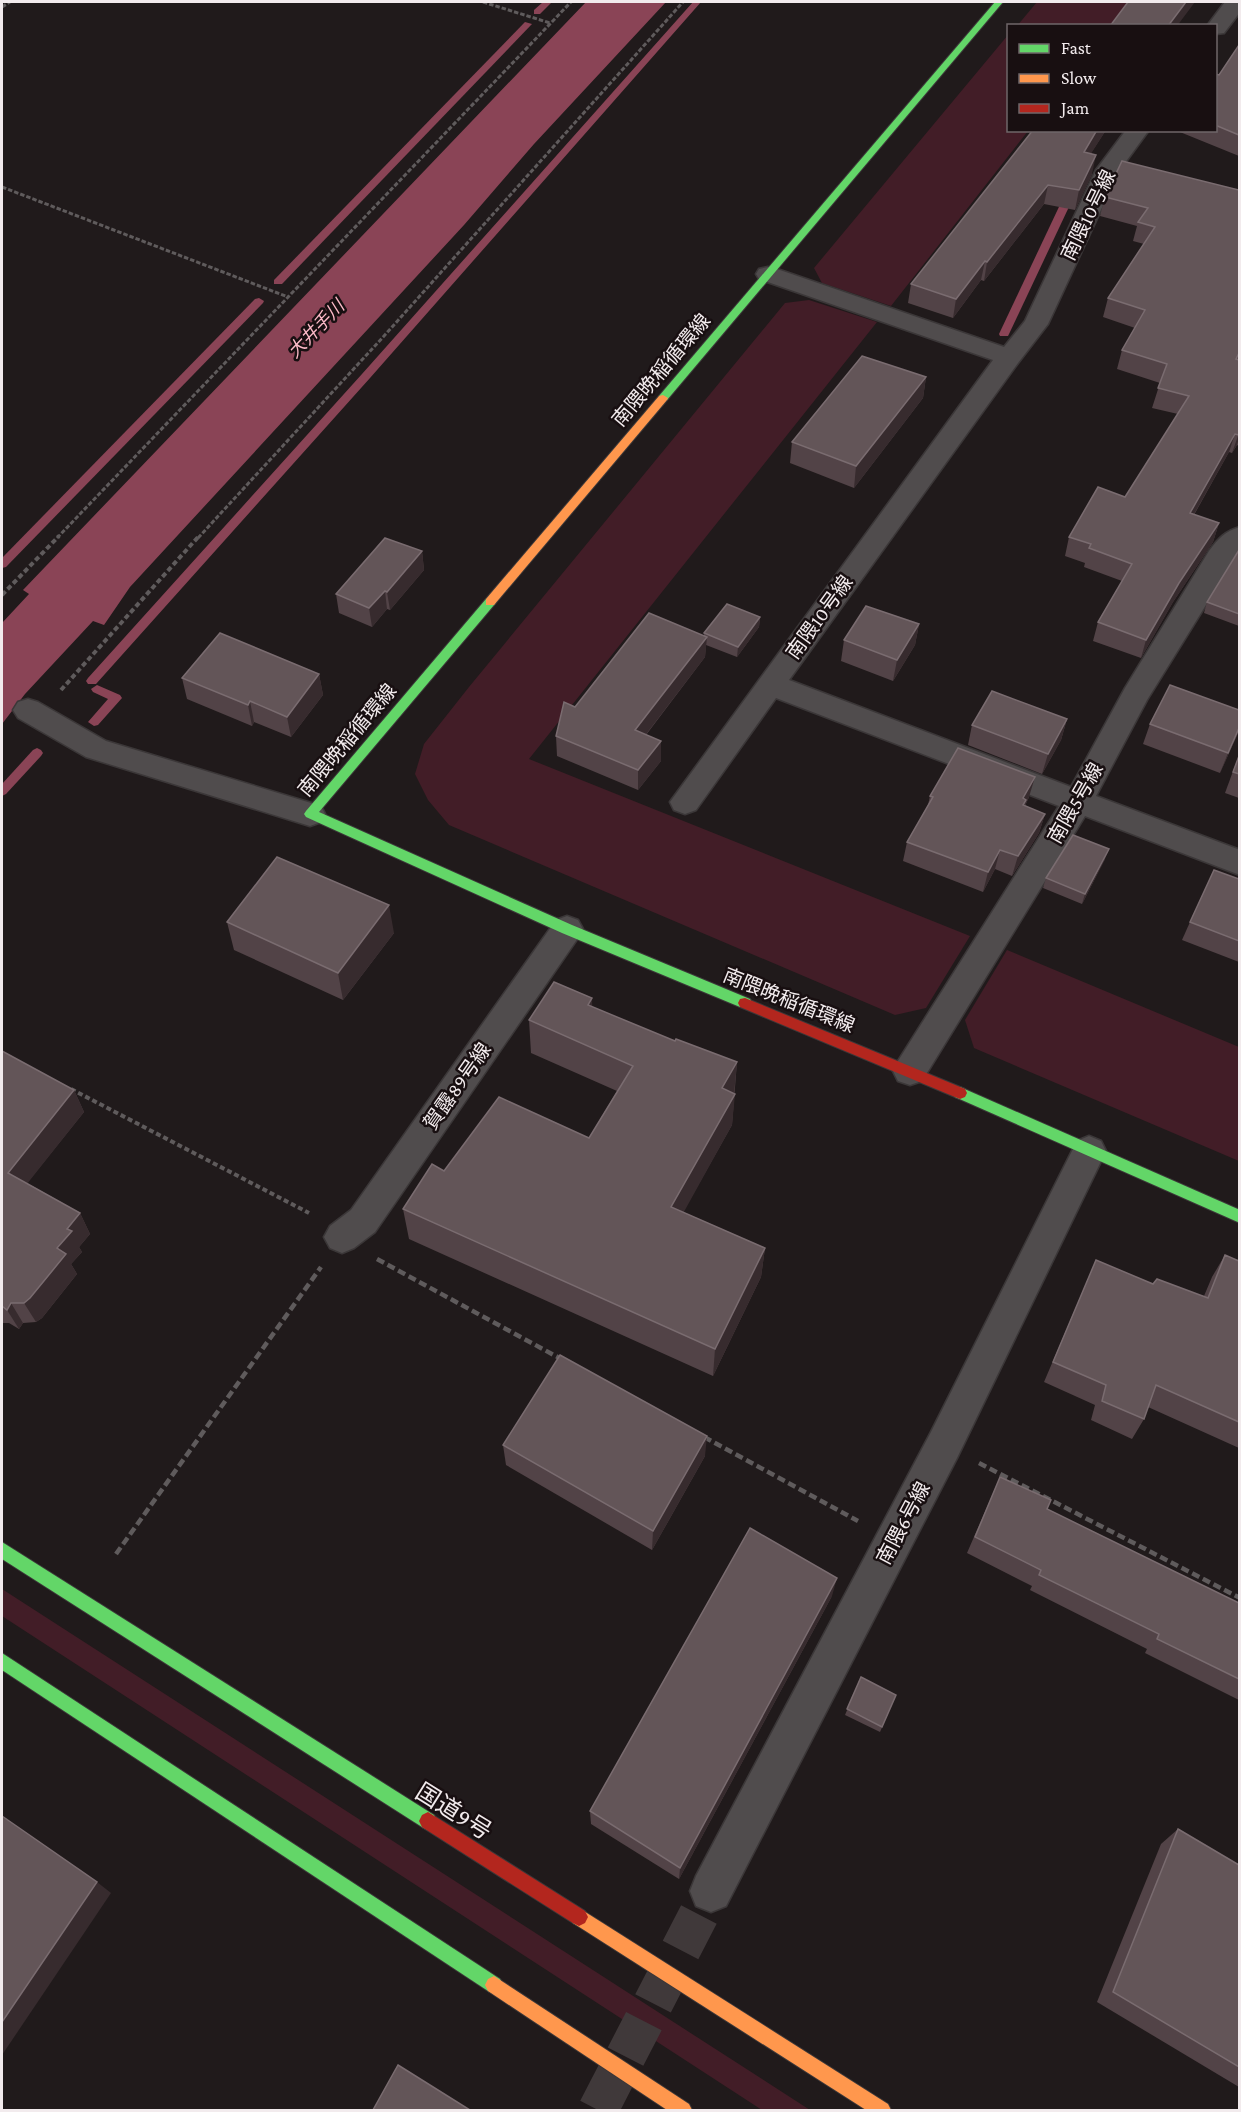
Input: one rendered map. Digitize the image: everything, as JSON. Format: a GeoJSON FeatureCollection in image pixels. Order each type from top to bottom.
{"type":"FeatureCollection","features":[{"type":"Feature","properties":{"kind":"main road","name":"南隈晩稲循環線"},"geometry":{"type":"LineString","coordinates":[[999,2],[310,813],[567,929],[910,1071],[1239,1217]]}},
{"type":"Feature","properties":{"kind":"main road","name":"国道9号"},"geometry":{"type":"LineString","coordinates":[[2,1550],[882,2110]]}},
{"type":"Feature","properties":{"kind":"main road"},"geometry":{"type":"LineString","coordinates":[[2,1661],[683,2110]]}},
{"type":"Feature","properties":{"kind":"street"},"geometry":{"type":"LineString","coordinates":[[1217,26],[1236,2]]}},
{"type":"Feature","properties":{"kind":"street","name":"南隈10号線"},"geometry":{"type":"LineString","coordinates":[[1136,132],[1108,170],[1036,324],[1009,357],[770,684],[1239,863]]}},
{"type":"Feature","properties":{"kind":"street"},"geometry":{"type":"LineString","coordinates":[[768,274],[1009,357]]}},
{"type":"Feature","properties":{"kind":"street","name":"南隈5号線"},"geometry":{"type":"LineString","coordinates":[[910,1071],[1078,802],[1135,696],[1219,558],[1229,544],[1239,536]]}},
{"type":"Feature","properties":{"kind":"street"},"geometry":{"type":"LineString","coordinates":[[685,802],[770,684]]}},
{"type":"Feature","properties":{"kind":"street"},"geometry":{"type":"LineString","coordinates":[[34,713],[96,749],[310,813]]}},
{"type":"Feature","properties":{"kind":"street","name":"賀露89号線"},"geometry":{"type":"LineString","coordinates":[[342,1237],[363,1221],[567,929]]}},
{"type":"Feature","properties":{"kind":"street","name":"南隈6号線"},"geometry":{"type":"LineString","coordinates":[[711,1891],[944,1445],[1089,1151]]}},
{"type":"Feature","properties":{"kind":"path"},"geometry":{"type":"LineString","coordinates":[[2,7],[10,2]]}},
{"type":"Feature","properties":{"kind":"path"},"geometry":{"type":"LineString","coordinates":[[483,2],[550,23]]}},
{"type":"Feature","properties":{"kind":"path"},"geometry":{"type":"LineString","coordinates":[[2,595],[571,2]]}},
{"type":"Feature","properties":{"kind":"path"},"geometry":{"type":"LineString","coordinates":[[34,713],[392,327],[683,2]]}},
{"type":"Feature","properties":{"kind":"path"},"geometry":{"type":"LineString","coordinates":[[2,187],[288,297]]}},
{"type":"Feature","properties":{"kind":"path"},"geometry":{"type":"LineString","coordinates":[[65,1086],[331,1224],[342,1237],[369,1255],[568,1363]]}},
{"type":"Feature","properties":{"kind":"path"},"geometry":{"type":"LineString","coordinates":[[116,1554],[342,1237]]}},
{"type":"Feature","properties":{"kind":"path"},"geometry":{"type":"LineString","coordinates":[[694,1432],[894,1540]]}},
{"type":"Feature","properties":{"kind":"path"},"geometry":{"type":"LineString","coordinates":[[944,1445],[1239,1598]]}},
{"type":"Feature","properties":{"kind":"shaded area"},"geometry":{"type":"Polygon","coordinates":[[[1037,2],[1129,2],[1111,24],[1019,24],[1037,2]]]}},
{"type":"Feature","properties":{"kind":"shaded area"},"geometry":{"type":"Polygon","coordinates":[[[1007,36],[1007,132],[1027,132],[891,306],[822,283],[814,268],[1007,36]]]}},
{"type":"Feature","properties":{"kind":"shaded area"},"geometry":{"type":"Polygon","coordinates":[[[809,300],[877,322],[529,759],[970,936],[926,1008],[895,1015],[449,825],[428,800],[415,774],[424,744],[785,303],[809,300]]]}},
{"type":"Feature","properties":{"kind":"shaded area"},"geometry":{"type":"Polygon","coordinates":[[[1007,950],[1239,1047],[1239,1161],[974,1048],[965,1020],[1007,950]]]}},
{"type":"Feature","properties":{"kind":"shaded area"},"geometry":{"type":"Polygon","coordinates":[[[2,1589],[810,2110],[762,2110],[2,1616],[2,1589]]]}},
{"type":"Feature","properties":{"kind":"water","name":"大井手川"},"geometry":{"type":"Polygon","coordinates":[[[586,2],[666,2],[130,587],[104,625],[93,621],[25,694],[2,724],[2,623],[29,594],[23,590],[586,2]]]}},
{"type":"Feature","properties":{"kind":"building"},"geometry":{"type":"Polygon","coordinates":[[[1128,2],[1186,2],[1170,24],[1112,24],[1128,2]]]}},
{"type":"Feature","properties":{"kind":"building"},"geometry":{"type":"Polygon","coordinates":[[[1239,45],[1239,135],[1217,126],[1217,74],[1219,75],[1239,45]]]}},
{"type":"Feature","properties":{"kind":"building"},"geometry":{"type":"Polygon","coordinates":[[[1031,132],[1096,132],[1084,152],[1096,155],[1079,190],[1048,185],[956,299],[911,284],[1031,132]]]}},
{"type":"Feature","properties":{"kind":"building"},"geometry":{"type":"Polygon","coordinates":[[[1122,161],[1239,190],[1239,353],[1236,359],[1239,360],[1239,435],[1235,434],[1190,513],[1219,523],[1179,583],[1146,640],[1098,622],[1132,564],[1089,548],[1091,544],[1069,537],[1098,487],[1125,497],[1189,396],[1158,388],[1167,364],[1122,350],[1145,310],[1108,298],[1155,227],[1138,222],[1148,208],[1105,197],[1122,161]]]}},
{"type":"Feature","properties":{"kind":"building"},"geometry":{"type":"Polygon","coordinates":[[[862,356],[926,377],[856,466],[792,442],[862,356]]]}},
{"type":"Feature","properties":{"kind":"building"},"geometry":{"type":"Polygon","coordinates":[[[385,538],[422,551],[387,592],[385,591],[369,608],[336,594],[385,538]]]}},
{"type":"Feature","properties":{"kind":"building"},"geometry":{"type":"Polygon","coordinates":[[[1239,550],[1239,614],[1207,602],[1239,550]]]}},
{"type":"Feature","properties":{"kind":"building"},"geometry":{"type":"Polygon","coordinates":[[[727,604],[760,617],[738,647],[704,633],[727,604]]]}},
{"type":"Feature","properties":{"kind":"building"},"geometry":{"type":"Polygon","coordinates":[[[866,606],[919,624],[897,660],[844,640],[866,606]]]}},
{"type":"Feature","properties":{"kind":"building"},"geometry":{"type":"Polygon","coordinates":[[[649,613],[707,637],[635,730],[661,741],[638,770],[556,736],[564,702],[575,707],[649,613]]]}},
{"type":"Feature","properties":{"kind":"building"},"geometry":{"type":"Polygon","coordinates":[[[220,633],[319,674],[287,717],[250,701],[248,705],[182,678],[220,633]]]}},
{"type":"Feature","properties":{"kind":"building"},"geometry":{"type":"Polygon","coordinates":[[[1170,685],[1239,710],[1239,728],[1228,753],[1150,724],[1170,685]]]}},
{"type":"Feature","properties":{"kind":"building"},"geometry":{"type":"Polygon","coordinates":[[[992,691],[1067,719],[1048,754],[972,725],[992,691]]]}},
{"type":"Feature","properties":{"kind":"building"},"geometry":{"type":"Polygon","coordinates":[[[958,748],[1035,777],[1023,798],[1026,800],[1023,805],[1045,814],[1018,856],[1000,850],[988,872],[907,842],[958,748]]]}},
{"type":"Feature","properties":{"kind":"building"},"geometry":{"type":"Polygon","coordinates":[[[1239,756],[1239,774],[1233,772],[1239,756]]]}},
{"type":"Feature","properties":{"kind":"building"},"geometry":{"type":"Polygon","coordinates":[[[1073,835],[1109,849],[1085,894],[1046,878],[1073,835]]]}},
{"type":"Feature","properties":{"kind":"building"},"geometry":{"type":"Polygon","coordinates":[[[277,857],[389,905],[338,973],[227,922],[277,857]]]}},
{"type":"Feature","properties":{"kind":"building"},"geometry":{"type":"Polygon","coordinates":[[[1214,870],[1239,879],[1239,941],[1190,922],[1214,870]]]}},
{"type":"Feature","properties":{"kind":"building"},"geometry":{"type":"Polygon","coordinates":[[[554,982],[592,998],[588,1005],[675,1041],[676,1039],[737,1062],[722,1088],[735,1094],[671,1207],[765,1248],[715,1349],[403,1209],[432,1164],[444,1171],[499,1097],[589,1138],[633,1066],[529,1020],[554,982]]]}},
{"type":"Feature","properties":{"kind":"building"},"geometry":{"type":"Polygon","coordinates":[[[2,1051],[74,1090],[8,1173],[80,1213],[67,1229],[72,1231],[57,1248],[66,1254],[30,1298],[24,1303],[11,1303],[7,1310],[2,1306],[2,1051]]]}},
{"type":"Feature","properties":{"kind":"building"},"geometry":{"type":"Polygon","coordinates":[[[1225,1255],[1239,1261],[1239,1422],[1156,1385],[1144,1419],[1102,1401],[1106,1385],[1053,1362],[1096,1260],[1153,1284],[1157,1279],[1208,1298],[1225,1255]]]}},
{"type":"Feature","properties":{"kind":"building"},"geometry":{"type":"Polygon","coordinates":[[[560,1355],[707,1436],[653,1531],[503,1445],[560,1355]]]}},
{"type":"Feature","properties":{"kind":"building"},"geometry":{"type":"Polygon","coordinates":[[[1000,1477],[1051,1500],[1047,1509],[1239,1603],[1239,1679],[1157,1639],[1159,1634],[1039,1575],[1041,1570],[975,1537],[1000,1477]]]}},
{"type":"Feature","properties":{"kind":"building"},"geometry":{"type":"Polygon","coordinates":[[[750,1528],[837,1578],[680,1868],[590,1811],[750,1528]]]}},
{"type":"Feature","properties":{"kind":"building"},"geometry":{"type":"Polygon","coordinates":[[[861,1677],[896,1695],[882,1727],[847,1709],[861,1677]]]}},
{"type":"Feature","properties":{"kind":"building"},"geometry":{"type":"Polygon","coordinates":[[[2,1816],[97,1882],[2,2022],[2,1816]]]}},
{"type":"Feature","properties":{"kind":"building"},"geometry":{"type":"Polygon","coordinates":[[[1178,1829],[1239,1865],[1239,2067],[1113,1992],[1178,1829]]]}},
{"type":"Feature","properties":{"kind":"building"},"geometry":{"type":"Polygon","coordinates":[[[398,2065],[470,2110],[373,2110],[398,2065]]]}},
{"type":"Feature","properties":{"kind":"waterway"},"geometry":{"type":"LineString","coordinates":[[537,12],[548,2]]}},
{"type":"Feature","properties":{"kind":"waterway"},"geometry":{"type":"LineString","coordinates":[[92,681],[697,2]]}},
{"type":"Feature","properties":{"kind":"waterway"},"geometry":{"type":"LineString","coordinates":[[278,282],[528,24]]}},
{"type":"Feature","properties":{"kind":"waterway"},"geometry":{"type":"LineString","coordinates":[[1004,334],[1071,192]]}},
{"type":"Feature","properties":{"kind":"waterway"},"geometry":{"type":"LineString","coordinates":[[2,564],[259,301]]}},
{"type":"Feature","properties":{"kind":"waterway"},"geometry":{"type":"LineString","coordinates":[[94,722],[116,698],[97,689]]}},
{"type":"Feature","properties":{"kind":"waterway"},"geometry":{"type":"LineString","coordinates":[[2,791],[37,753]]}},
{"type":"Feature","properties":{"kind":"tunnel"},"geometry":{"type":"LineString","coordinates":[[598,2110],[711,1891]]}},
{"type":"Feature","properties":{"kind":"traffic: fast"},"geometry":{"type":"LineString","coordinates":[[663,398],[999,2]]}},
{"type":"Feature","properties":{"kind":"traffic: fast"},"geometry":{"type":"LineString","coordinates":[[490,602],[310,814],[567,929],[745,1003]]}},
{"type":"Feature","properties":{"kind":"traffic: fast"},"geometry":{"type":"LineString","coordinates":[[960,1093],[1240,1217]]}},
{"type":"Feature","properties":{"kind":"traffic: fast"},"geometry":{"type":"LineString","coordinates":[[2,1550],[428,1821]]}},
{"type":"Feature","properties":{"kind":"traffic: fast"},"geometry":{"type":"LineString","coordinates":[[2,1661],[494,1985]]}},
{"type":"Feature","properties":{"kind":"traffic: slow"},"geometry":{"type":"LineString","coordinates":[[490,602],[663,398]]}},
{"type":"Feature","properties":{"kind":"traffic: slow"},"geometry":{"type":"LineString","coordinates":[[579,1917],[882,2110]]}},
{"type":"Feature","properties":{"kind":"traffic: slow"},"geometry":{"type":"LineString","coordinates":[[494,1985],[683,2110]]}},
{"type":"Feature","properties":{"kind":"traffic: jam"},"geometry":{"type":"LineString","coordinates":[[745,1003],[960,1093]]}},
{"type":"Feature","properties":{"kind":"traffic: jam"},"geometry":{"type":"LineString","coordinates":[[428,1821],[579,1917]]}}]}
